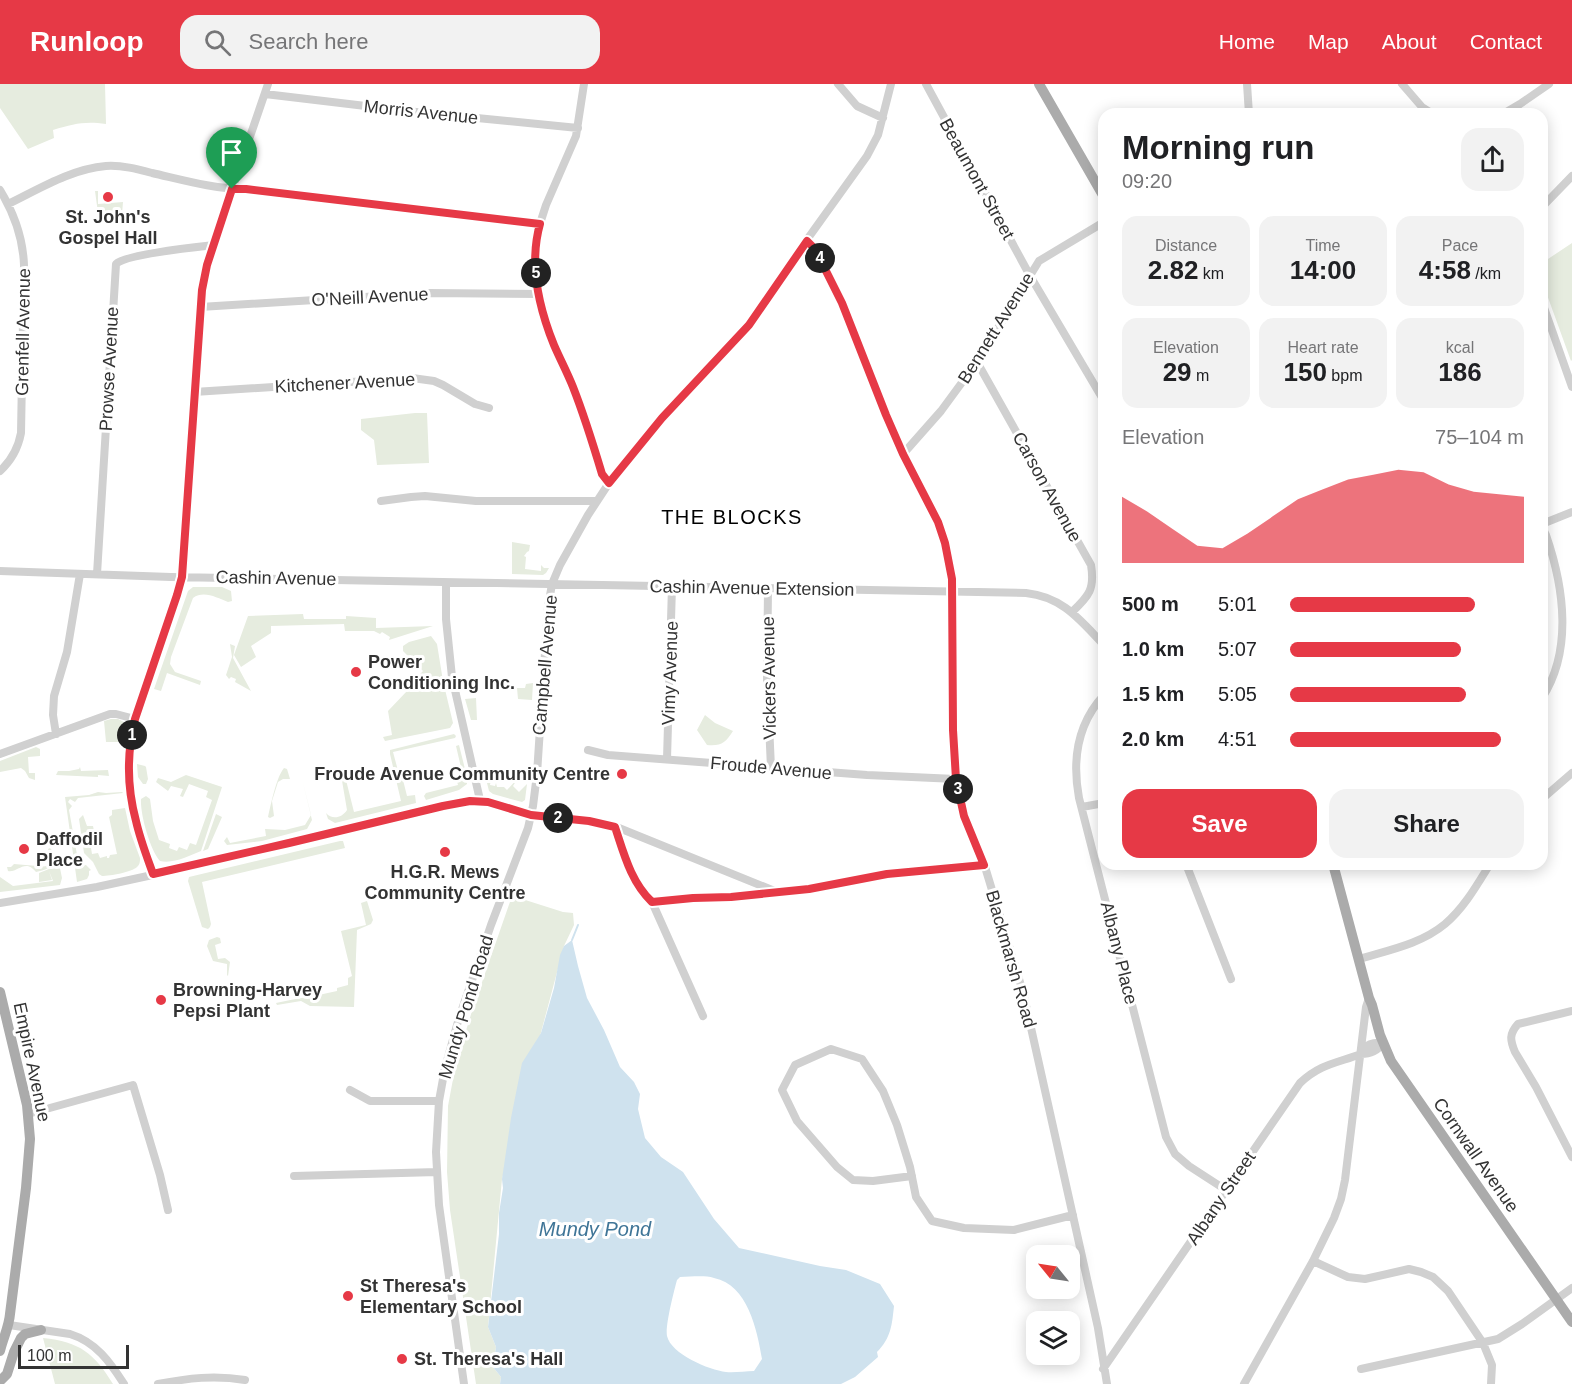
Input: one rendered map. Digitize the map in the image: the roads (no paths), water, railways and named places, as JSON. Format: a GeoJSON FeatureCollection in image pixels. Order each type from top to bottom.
{"type":"FeatureCollection","features":[{"type":"Feature","properties":{"kind":"main road"},"geometry":{"type":"LineString","coordinates":[[1039,84],[1098,187]]}},
{"type":"Feature","properties":{"kind":"main road","name":"Cornwall Avenue"},"geometry":{"type":"LineString","coordinates":[[1335,870],[1369,998],[1391,1061],[1572,1322]]}},
{"type":"Feature","properties":{"kind":"main road","name":"Empire Avenue"},"geometry":{"type":"LineString","coordinates":[[0,992],[28,1114],[30,1153],[9,1325]]}},
{"type":"Feature","properties":{"kind":"main road"},"geometry":{"type":"LineString","coordinates":[[0,1351],[4,1333],[9,1325]]}},
{"type":"Feature","properties":{"kind":"main road"},"geometry":{"type":"LineString","coordinates":[[0,1381],[10,1345],[9,1325]]}},
{"type":"Feature","properties":{"kind":"main road"},"geometry":{"type":"LineString","coordinates":[[0,1381],[7,1374],[21,1338],[30,1332],[41,1330]]}},
{"type":"Feature","properties":{"kind":"street"},"geometry":{"type":"LineString","coordinates":[[153,874],[136,823],[130,788],[130,756],[135,719],[182,577],[203,279],[268,84]]}},
{"type":"Feature","properties":{"kind":"street"},"geometry":{"type":"LineString","coordinates":[[584,84],[578,128],[540,224],[535,259],[548,328],[576,395],[602,474],[609,483]]}},
{"type":"Feature","properties":{"kind":"street"},"geometry":{"type":"LineString","coordinates":[[838,84],[856,106],[883,118]]}},
{"type":"Feature","properties":{"kind":"street","name":"Campbell Avenue"},"geometry":{"type":"LineString","coordinates":[[531,815],[537,774],[546,616],[552,584],[560,565],[609,483],[662,418],[749,325],[867,156],[878,135],[891,84]]}},
{"type":"Feature","properties":{"kind":"street","name":"Beaumont Street"},"geometry":{"type":"LineString","coordinates":[[926,84],[1029,274],[1098,391]]}},
{"type":"Feature","properties":{"kind":"street"},"geometry":{"type":"LineString","coordinates":[[1246,84],[1248,108]]}},
{"type":"Feature","properties":{"kind":"street"},"geometry":{"type":"LineString","coordinates":[[1402,84],[1424,108]]}},
{"type":"Feature","properties":{"kind":"street"},"geometry":{"type":"LineString","coordinates":[[1512,108],[1549,84]]}},
{"type":"Feature","properties":{"kind":"street","name":"Morris Avenue"},"geometry":{"type":"LineString","coordinates":[[265,94],[578,128]]}},
{"type":"Feature","properties":{"kind":"street"},"geometry":{"type":"LineString","coordinates":[[8,204],[63,178],[105,166],[131,168],[219,188],[246,189],[540,224]]}},
{"type":"Feature","properties":{"kind":"street"},"geometry":{"type":"LineString","coordinates":[[1548,201],[1572,176]]}},
{"type":"Feature","properties":{"kind":"street","name":"Grenfell Avenue"},"geometry":{"type":"LineString","coordinates":[[0,190],[17,226],[23,257],[22,414],[19,443],[9,462],[0,471]]}},
{"type":"Feature","properties":{"kind":"street","name":"Bennett Avenue"},"geometry":{"type":"LineString","coordinates":[[903,454],[941,411],[977,362],[1039,261],[1098,226]]}},
{"type":"Feature","properties":{"kind":"street","name":"Blackmarsh Road"},"geometry":{"type":"LineString","coordinates":[[807,241],[815,249],[842,303],[903,454],[938,522],[948,552],[952,579],[953,730],[956,779],[964,816],[984,865],[1023,992],[1098,1328],[1107,1384]]}},
{"type":"Feature","properties":{"kind":"street","name":"Prowse Avenue"},"geometry":{"type":"LineString","coordinates":[[97,574],[116,264],[120,260],[138,256],[214,244]]}},
{"type":"Feature","properties":{"kind":"street","name":"O'Neill Avenue"},"geometry":{"type":"LineString","coordinates":[[200,307],[429,293],[540,294]]}},
{"type":"Feature","properties":{"kind":"street"},"geometry":{"type":"LineString","coordinates":[[1548,319],[1572,387]]}},
{"type":"Feature","properties":{"kind":"street","name":"Carson Avenue"},"geometry":{"type":"LineString","coordinates":[[977,362],[1091,565],[1092,588],[1088,596],[1072,612]]}},
{"type":"Feature","properties":{"kind":"street","name":"Kitchener Avenue"},"geometry":{"type":"LineString","coordinates":[[194,392],[412,378],[434,381],[475,404],[489,408]]}},
{"type":"Feature","properties":{"kind":"street"},"geometry":{"type":"LineString","coordinates":[[381,501],[425,496],[476,501],[597,501]]}},
{"type":"Feature","properties":{"kind":"street"},"geometry":{"type":"LineString","coordinates":[[1548,523],[1572,512]]}},
{"type":"Feature","properties":{"kind":"street"},"geometry":{"type":"LineString","coordinates":[[1548,541],[1568,599],[1570,623],[1568,658],[1564,670],[1548,693]]}},
{"type":"Feature","properties":{"kind":"street","name":"Cashin Avenue"},"geometry":{"type":"LineString","coordinates":[[0,572],[552,584]]}},
{"type":"Feature","properties":{"kind":"street"},"geometry":{"type":"LineString","coordinates":[[56,734],[53,715],[54,696],[67,652],[80,574]]}},
{"type":"Feature","properties":{"kind":"street"},"geometry":{"type":"LineString","coordinates":[[446,583],[446,619],[452,677],[480,800]]}},
{"type":"Feature","properties":{"kind":"street","name":"Cashin Avenue Extension"},"geometry":{"type":"LineString","coordinates":[[552,584],[1033,594],[1058,602],[1072,612],[1098,639]]}},
{"type":"Feature","properties":{"kind":"street","name":"Vimy Avenue"},"geometry":{"type":"LineString","coordinates":[[667,759],[672,586]]}},
{"type":"Feature","properties":{"kind":"street","name":"Vickers Avenue"},"geometry":{"type":"LineString","coordinates":[[768,589],[767,679],[771,768]]}},
{"type":"Feature","properties":{"kind":"street","name":"Albany Place"},"geometry":{"type":"LineString","coordinates":[[1098,702],[1089,713],[1083,727],[1076,755],[1077,785],[1098,870]]}},
{"type":"Feature","properties":{"kind":"street"},"geometry":{"type":"LineString","coordinates":[[0,754],[110,714],[135,719]]}},
{"type":"Feature","properties":{"kind":"street","name":"Froude Avenue"},"geometry":{"type":"LineString","coordinates":[[588,750],[608,755],[771,768],[956,779]]}},
{"type":"Feature","properties":{"kind":"street"},"geometry":{"type":"LineString","coordinates":[[1548,794],[1572,772]]}},
{"type":"Feature","properties":{"kind":"street"},"geometry":{"type":"LineString","coordinates":[[0,903],[97,887],[443,806],[480,800],[531,815],[589,821],[615,827],[777,892]]}},
{"type":"Feature","properties":{"kind":"street"},"geometry":{"type":"LineString","coordinates":[[1082,807],[1098,804]]}},
{"type":"Feature","properties":{"kind":"street","name":"Mundy Pond Road"},"geometry":{"type":"LineString","coordinates":[[464,1384],[439,1204],[436,1131],[439,1101],[445,1068],[459,1018],[531,815]]}},
{"type":"Feature","properties":{"kind":"street"},"geometry":{"type":"LineString","coordinates":[[615,827],[629,870],[646,897],[652,902],[703,1016]]}},
{"type":"Feature","properties":{"kind":"street"},"geometry":{"type":"LineString","coordinates":[[652,902],[809,889],[887,874],[984,865]]}},
{"type":"Feature","properties":{"kind":"street","name":"Albany Place"},"geometry":{"type":"LineString","coordinates":[[1098,870],[1166,1137],[1175,1154],[1226,1190]]}},
{"type":"Feature","properties":{"kind":"street"},"geometry":{"type":"LineString","coordinates":[[1188,870],[1231,979]]}},
{"type":"Feature","properties":{"kind":"street"},"geometry":{"type":"LineString","coordinates":[[1359,959],[1417,941],[1444,925],[1459,910],[1486,870]]}},
{"type":"Feature","properties":{"kind":"street"},"geometry":{"type":"LineString","coordinates":[[1244,1384],[1313,1261],[1341,1199],[1366,1006],[1369,998]]}},
{"type":"Feature","properties":{"kind":"street"},"geometry":{"type":"LineString","coordinates":[[1572,1011],[1518,1024],[1510,1040],[1572,1157]]}},
{"type":"Feature","properties":{"kind":"street","name":"Albany Street"},"geometry":{"type":"LineString","coordinates":[[1104,1369],[1300,1083],[1320,1068],[1378,1050],[1383,1043]]}},
{"type":"Feature","properties":{"kind":"street"},"geometry":{"type":"LineString","coordinates":[[912,1176],[873,1181],[853,1180],[837,1167],[796,1121],[782,1090],[795,1065],[831,1049],[862,1059],[883,1091],[897,1125],[912,1176],[916,1197],[932,1221],[964,1228],[1014,1230],[1073,1215]]}},
{"type":"Feature","properties":{"kind":"street"},"geometry":{"type":"LineString","coordinates":[[28,1114],[133,1085],[168,1210]]}},
{"type":"Feature","properties":{"kind":"street"},"geometry":{"type":"LineString","coordinates":[[350,1090],[370,1101],[439,1101]]}},
{"type":"Feature","properties":{"kind":"street"},"geometry":{"type":"LineString","coordinates":[[294,1176],[437,1172]]}},
{"type":"Feature","properties":{"kind":"street"},"geometry":{"type":"LineString","coordinates":[[1313,1261],[1348,1277],[1365,1278],[1409,1269],[1432,1277],[1448,1291],[1484,1343],[1492,1365],[1491,1384]]}},
{"type":"Feature","properties":{"kind":"street"},"geometry":{"type":"LineString","coordinates":[[1361,1369],[1498,1339],[1572,1288]]}},
{"type":"Feature","properties":{"kind":"street"},"geometry":{"type":"LineString","coordinates":[[9,1325],[70,1334],[89,1343],[103,1355],[124,1384]]}},
{"type":"Feature","properties":{"kind":"street"},"geometry":{"type":"LineString","coordinates":[[158,1384],[186,1378],[212,1376],[245,1380]]}},
{"type":"Feature","properties":{"kind":"water","name":"Mundy Pond"},"geometry":{"type":"Polygon","coordinates":[[[572,940],[587,998],[620,1067],[634,1082],[640,1094],[638,1109],[645,1138],[661,1157],[683,1172],[714,1219],[739,1248],[846,1270],[880,1284],[894,1306],[890,1331],[877,1352],[878,1357],[855,1377],[841,1384],[500,1384],[501,1377],[493,1367],[496,1347],[488,1327],[499,1234],[502,1179],[522,1063],[541,1033],[564,946],[572,940]],[[702,1276],[680,1277],[677,1280],[670,1308],[667,1336],[670,1343],[683,1355],[719,1371],[754,1371],[762,1359],[754,1322],[743,1299],[726,1282],[702,1276]]]}},
{"type":"Feature","properties":{"kind":"waterway"},"geometry":{"type":"LineString","coordinates":[[572,940],[578,925]]}},
{"type":"Feature","properties":{"kind":"place","name":"St. John's Gospel Hall"},"geometry":{"type":"Point","coordinates":[108,197]}},
{"type":"Feature","properties":{"kind":"place","name":"Power Conditioning Inc."},"geometry":{"type":"Point","coordinates":[356,672]}},
{"type":"Feature","properties":{"kind":"place","name":"Froude Avenue Community Centre"},"geometry":{"type":"Point","coordinates":[622,774]}},
{"type":"Feature","properties":{"kind":"place","name":"Daffodil Place"},"geometry":{"type":"Point","coordinates":[24,849]}},
{"type":"Feature","properties":{"kind":"place","name":"H.G.R. Mews Community Centre"},"geometry":{"type":"Point","coordinates":[445,852]}},
{"type":"Feature","properties":{"kind":"place","name":"Browning-Harvey Pepsi Plant"},"geometry":{"type":"Point","coordinates":[161,1000]}},
{"type":"Feature","properties":{"kind":"place","name":"St Theresa's Elementary School"},"geometry":{"type":"Point","coordinates":[348,1296]}},
{"type":"Feature","properties":{"kind":"place","name":"St. Theresa's Hall"},"geometry":{"type":"Point","coordinates":[402,1359]}},
{"type":"Feature","properties":{"kind":"district","name":"THE BLOCKS"},"geometry":{"type":"Point","coordinates":[732,517]}}]}
